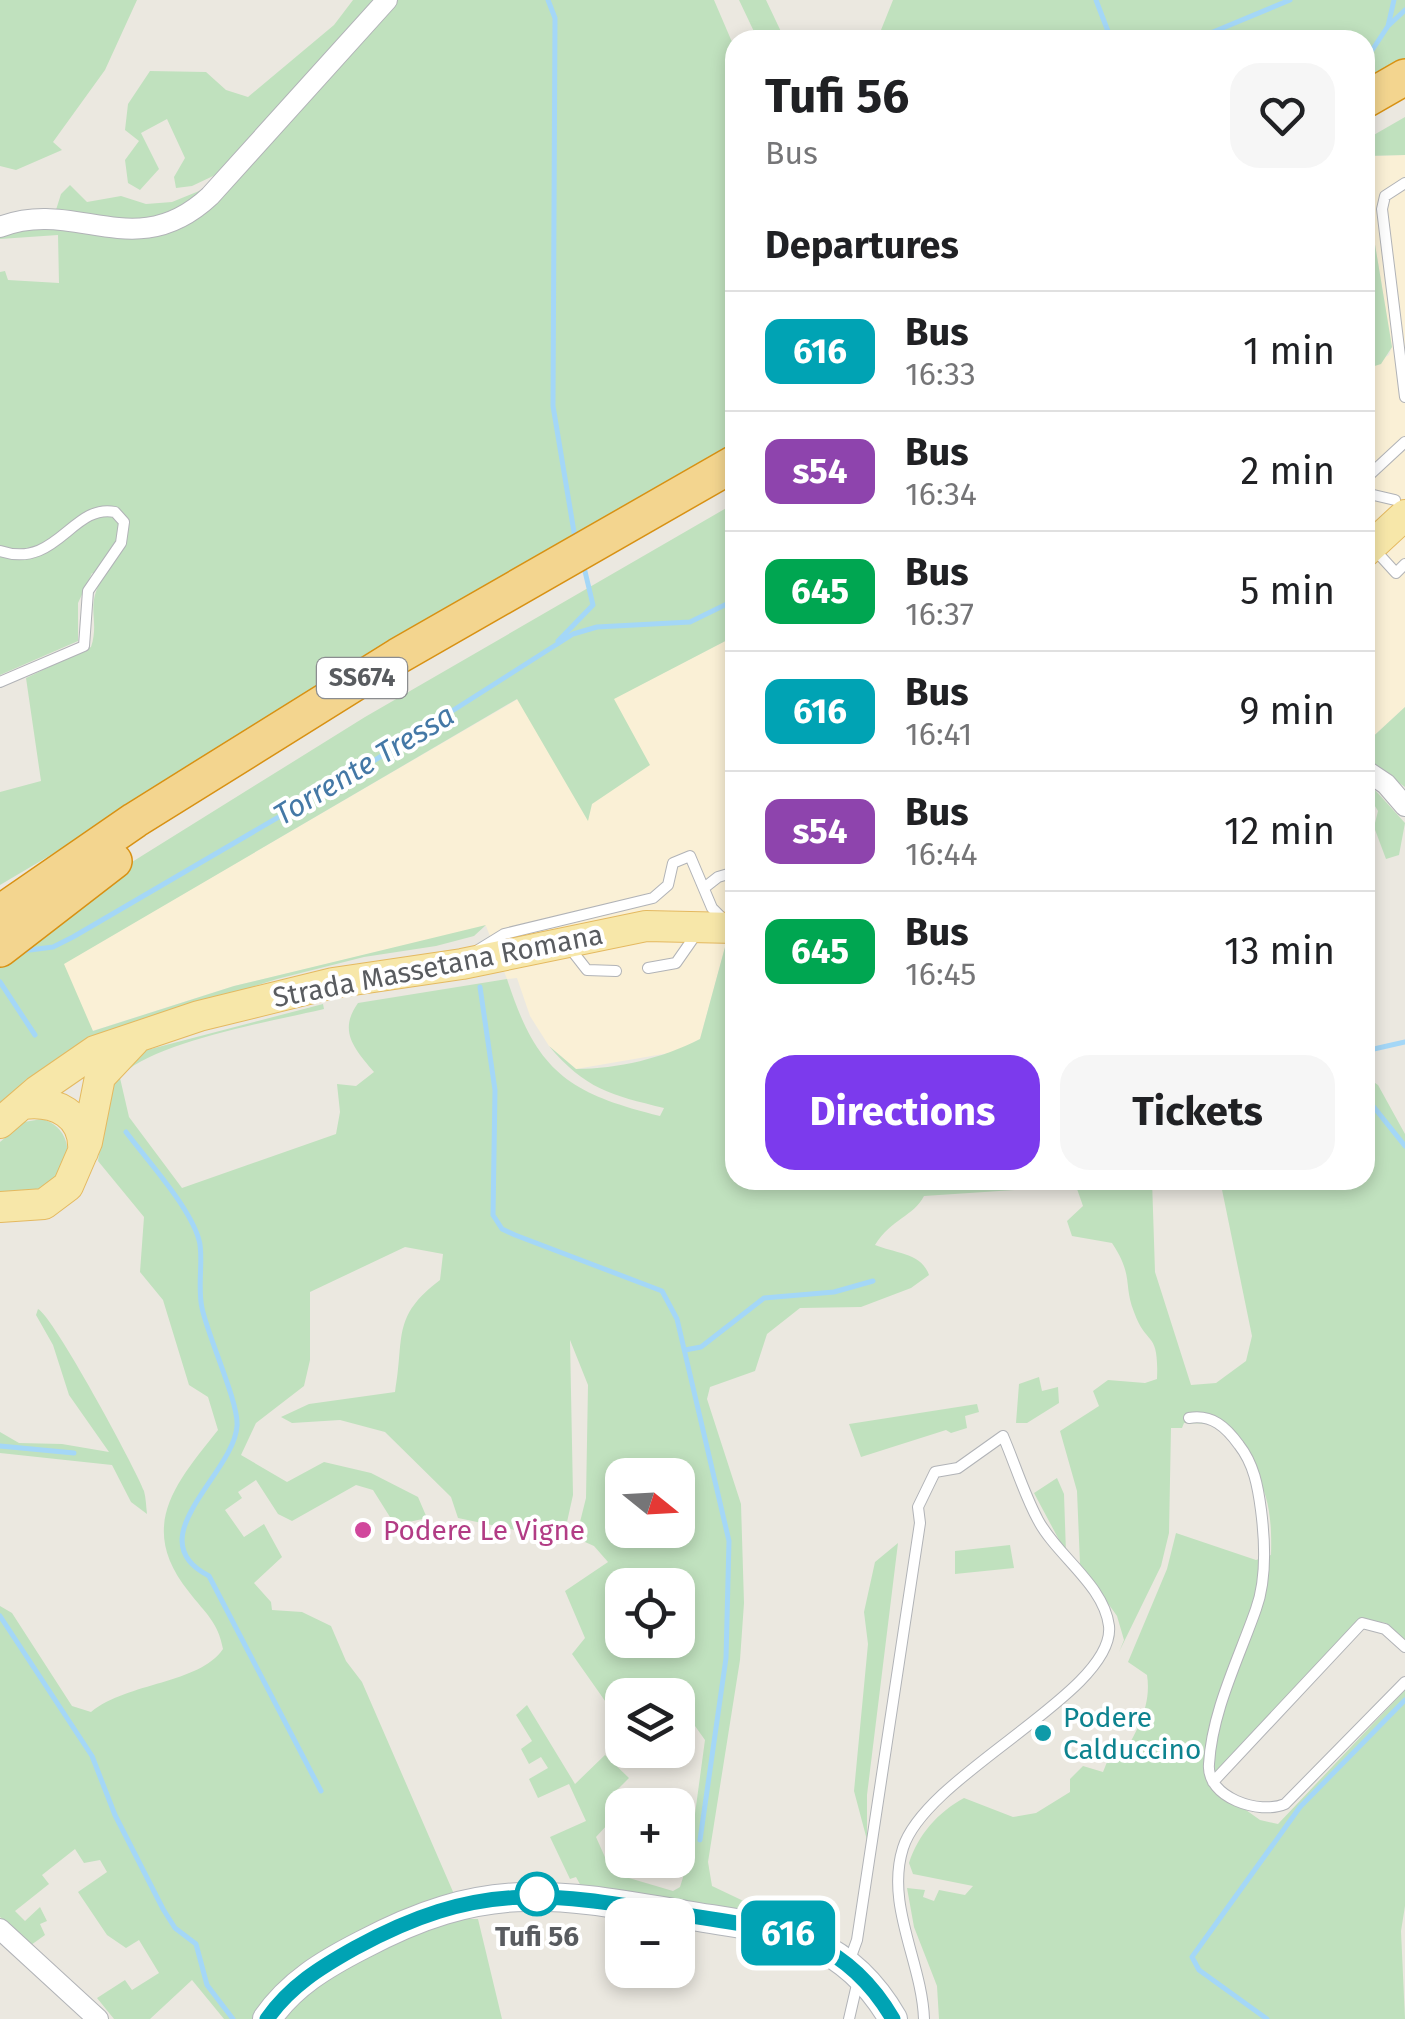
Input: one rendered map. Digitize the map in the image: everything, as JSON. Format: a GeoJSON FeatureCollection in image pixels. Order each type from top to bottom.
{"type":"FeatureCollection","features":[{"type":"Feature","properties":{"kind":"highway"},"geometry":{"type":"LineString","coordinates":[[1375,94],[1405,78]]}},
{"type":"Feature","properties":{"kind":"highway"},"geometry":{"type":"LineString","coordinates":[[1375,120],[1405,102]]}},
{"type":"Feature","properties":{"kind":"highway","name":"SS674"},"geometry":{"type":"LineString","coordinates":[[0,936],[133,834],[398,656],[725,469]]}},
{"type":"Feature","properties":{"kind":"highway","name":"SS674"},"geometry":{"type":"LineString","coordinates":[[0,912],[725,493]]}},
{"type":"Feature","properties":{"kind":"highway"},"geometry":{"type":"LineString","coordinates":[[0,893],[41,866],[133,834]]}},
{"type":"Feature","properties":{"kind":"highway"},"geometry":{"type":"LineString","coordinates":[[0,949],[133,834]]}},
{"type":"Feature","properties":{"kind":"main road"},"geometry":{"type":"LineString","coordinates":[[1375,533],[1402,502]]}},
{"type":"Feature","properties":{"kind":"main road","name":"Strada Massetana Romana"},"geometry":{"type":"LineString","coordinates":[[11,1114],[88,1055],[144,1033],[305,989],[462,964],[657,924],[725,927]]}},
{"type":"Feature","properties":{"kind":"main road","name":"Strada Massetana Romana"},"geometry":{"type":"LineString","coordinates":[[0,1207],[54,1200],[68,1186],[82,1155],[100,1078],[109,1064],[144,1033]]}},
{"type":"Feature","properties":{"kind":"main road","name":"Strada Massetana Romana"},"geometry":{"type":"LineString","coordinates":[[11,1114],[51,1103],[71,1114],[82,1136],[82,1155]]}},
{"type":"Feature","properties":{"kind":"street"},"geometry":{"type":"LineString","coordinates":[[0,227],[38,217],[128,230],[187,213],[210,196],[386,0]]}},
{"type":"Feature","properties":{"kind":"street"},"geometry":{"type":"LineString","coordinates":[[1375,777],[1405,806]]}},
{"type":"Feature","properties":{"kind":"street"},"geometry":{"type":"LineString","coordinates":[[267,2019],[300,1983],[339,1957],[441,1910],[490,1897],[574,1897],[787,1932],[818,1943],[854,1968],[892,2019]]}},
{"type":"Feature","properties":{"kind":"street"},"geometry":{"type":"LineString","coordinates":[[0,1930],[95,2016]]}},
{"type":"Feature","properties":{"kind":"lane"},"geometry":{"type":"LineString","coordinates":[[1405,183],[1385,196],[1382,209],[1405,397]]}},
{"type":"Feature","properties":{"kind":"lane"},"geometry":{"type":"LineString","coordinates":[[1375,470],[1405,442]]}},
{"type":"Feature","properties":{"kind":"lane"},"geometry":{"type":"LineString","coordinates":[[1375,495],[1402,502]]}},
{"type":"Feature","properties":{"kind":"lane"},"geometry":{"type":"LineString","coordinates":[[0,551],[42,552],[98,512],[114,512],[124,522],[120,543],[88,591],[84,646],[0,682]]}},
{"type":"Feature","properties":{"kind":"lane"},"geometry":{"type":"LineString","coordinates":[[1375,551],[1396,573],[1405,564]]}},
{"type":"Feature","properties":{"kind":"lane"},"geometry":{"type":"LineString","coordinates":[[462,964],[504,934],[658,896],[668,886],[673,863],[690,856],[716,913],[725,920]]}},
{"type":"Feature","properties":{"kind":"lane"},"geometry":{"type":"LineString","coordinates":[[704,888],[725,875]]}},
{"type":"Feature","properties":{"kind":"lane"},"geometry":{"type":"LineString","coordinates":[[648,968],[679,961],[701,926]]}},
{"type":"Feature","properties":{"kind":"lane"},"geometry":{"type":"LineString","coordinates":[[566,942],[587,970],[616,971]]}},
{"type":"Feature","properties":{"kind":"lane"},"geometry":{"type":"LineString","coordinates":[[1189,1418],[1203,1416],[1216,1422],[1244,1452],[1257,1482],[1263,1528],[1258,1607],[1216,1726],[1208,1766],[1213,1782],[1253,1807],[1272,1809],[1285,1804],[1405,1682]]}},
{"type":"Feature","properties":{"kind":"lane"},"geometry":{"type":"LineString","coordinates":[[849,2019],[918,1507],[935,1472],[958,1468],[1003,1436],[1039,1523],[1106,1612],[1108,1642],[1092,1668],[932,1802],[912,1826],[902,1849],[898,1890],[924,2019]]}},
{"type":"Feature","properties":{"kind":"lane"},"geometry":{"type":"LineString","coordinates":[[1213,1782],[1362,1624],[1385,1629],[1405,1647]]}},
{"type":"Feature","properties":{"kind":"shaded area"},"geometry":{"type":"Polygon","coordinates":[[[1405,155],[1405,707],[1375,735],[1375,363],[1389,355],[1392,347],[1375,244],[1375,156],[1405,155]]]}},
{"type":"Feature","properties":{"kind":"shaded area"},"geometry":{"type":"Polygon","coordinates":[[[725,641],[725,948],[700,1039],[675,1052],[576,1069],[549,1046],[530,1016],[517,978],[507,979],[486,926],[234,986],[92,1031],[63,964],[518,699],[588,819],[613,699],[725,641]]]}},
{"type":"Feature","properties":{"kind":"green space"},"geometry":{"type":"Polygon","coordinates":[[[0,0],[137,0],[105,70],[53,142],[62,150],[16,170],[0,166],[0,0]]]}},
{"type":"Feature","properties":{"kind":"green space"},"geometry":{"type":"Polygon","coordinates":[[[353,0],[379,0],[230,168],[192,186],[176,188],[174,177],[185,158],[167,119],[141,133],[159,169],[140,190],[128,183],[125,160],[139,141],[125,130],[128,104],[150,71],[206,72],[226,90],[248,97],[334,25],[353,0]]]}},
{"type":"Feature","properties":{"kind":"green space"},"geometry":{"type":"Polygon","coordinates":[[[395,0],[714,0],[727,30],[725,457],[0,885],[0,792],[41,781],[26,678],[91,647],[94,598],[102,579],[92,573],[78,603],[78,641],[0,675],[0,272],[5,271],[8,280],[59,283],[58,235],[0,239],[0,231],[36,221],[166,228],[395,0]]]}},
{"type":"Feature","properties":{"kind":"green space"},"geometry":{"type":"Polygon","coordinates":[[[739,0],[766,0],[780,30],[753,30],[739,0]]]}},
{"type":"Feature","properties":{"kind":"green space"},"geometry":{"type":"Polygon","coordinates":[[[893,0],[1405,0],[1405,65],[1375,82],[1375,30],[881,30],[893,0]]]}},
{"type":"Feature","properties":{"kind":"green space"},"geometry":{"type":"Polygon","coordinates":[[[1405,117],[1405,155],[1375,156],[1375,134],[1405,117]]]}},
{"type":"Feature","properties":{"kind":"green space"},"geometry":{"type":"Polygon","coordinates":[[[70,185],[87,202],[121,196],[146,204],[172,202],[204,189],[167,213],[134,222],[116,222],[55,213],[61,194],[70,185]]]}},
{"type":"Feature","properties":{"kind":"green space"},"geometry":{"type":"Polygon","coordinates":[[[1375,244],[1392,347],[1381,364],[1375,366],[1375,244]]]}},
{"type":"Feature","properties":{"kind":"green space"},"geometry":{"type":"Polygon","coordinates":[[[725,509],[725,641],[614,699],[650,765],[592,804],[588,821],[517,699],[64,964],[93,1031],[234,986],[486,925],[474,936],[277,979],[142,1022],[0,1104],[0,963],[118,881],[132,862],[365,717],[725,509]]]}},
{"type":"Feature","properties":{"kind":"green space"},"geometry":{"type":"Polygon","coordinates":[[[1405,707],[1405,787],[1375,766],[1375,735],[1405,707]]]}},
{"type":"Feature","properties":{"kind":"green space"},"geometry":{"type":"Polygon","coordinates":[[[1375,790],[1405,823],[1399,855],[1386,859],[1375,830],[1378,811],[1375,790]]]}},
{"type":"Feature","properties":{"kind":"green space"},"geometry":{"type":"Polygon","coordinates":[[[725,947],[725,1190],[1015,1190],[924,1196],[875,1245],[914,1258],[929,1275],[911,1288],[861,1307],[800,1308],[767,1334],[755,1371],[710,1387],[707,1399],[741,1504],[744,1603],[740,1660],[708,1862],[712,1886],[779,1918],[695,1905],[695,1898],[648,1898],[582,1888],[576,1877],[570,1879],[550,1837],[586,1821],[569,1784],[538,1798],[529,1779],[548,1768],[541,1757],[529,1764],[521,1749],[532,1741],[516,1715],[527,1705],[575,1784],[605,1755],[605,1768],[619,1768],[629,1778],[619,1788],[605,1788],[605,1827],[596,1837],[605,1857],[605,1878],[629,1878],[673,1891],[680,1887],[683,1878],[695,1878],[695,1814],[705,1740],[695,1726],[695,1678],[605,1678],[605,1701],[572,1654],[585,1638],[565,1591],[608,1562],[594,1546],[576,1538],[586,1498],[588,1385],[570,1340],[573,1495],[563,1540],[458,1518],[451,1497],[385,1432],[340,1420],[292,1423],[281,1417],[309,1404],[395,1392],[407,1317],[424,1293],[440,1280],[443,1254],[405,1247],[310,1292],[310,1360],[304,1386],[256,1423],[241,1455],[287,1482],[324,1462],[371,1473],[418,1497],[427,1518],[395,1525],[373,1490],[356,1485],[292,1521],[278,1514],[256,1480],[238,1492],[242,1498],[225,1510],[244,1537],[264,1524],[282,1557],[254,1583],[271,1602],[272,1610],[302,1612],[331,1626],[346,1661],[362,1682],[454,1894],[262,2005],[252,2019],[224,2019],[192,1980],[150,2019],[114,2019],[97,1998],[125,1980],[132,1990],[159,1973],[139,1940],[126,1948],[107,1935],[78,1892],[107,1872],[100,1860],[84,1863],[75,1849],[42,1875],[49,1884],[15,1911],[25,1921],[40,1907],[47,1921],[40,1924],[45,1935],[31,1945],[0,1917],[0,1606],[12,1613],[72,1706],[91,1712],[124,1694],[197,1669],[223,1649],[215,1625],[174,1569],[164,1526],[176,1488],[218,1430],[208,1397],[189,1385],[163,1300],[140,1272],[144,1217],[98,1161],[110,1080],[143,1051],[323,1004],[324,1009],[246,1026],[156,1054],[134,1065],[120,1078],[129,1117],[182,1188],[336,1134],[340,1112],[337,1084],[356,1086],[374,1072],[355,1047],[349,1031],[358,1003],[507,979],[531,1036],[560,1074],[602,1098],[660,1116],[664,1108],[614,1094],[587,1081],[549,1046],[576,1069],[624,1065],[700,1039],[725,947]]]}},
{"type":"Feature","properties":{"kind":"green space"},"geometry":{"type":"Polygon","coordinates":[[[1375,1083],[1405,1134],[1405,1640],[1386,1623],[1360,1619],[1208,1783],[1260,1820],[1278,1824],[1405,1690],[1405,1906],[1401,1931],[1405,2019],[939,2019],[937,1986],[914,1927],[907,1888],[925,1890],[923,1897],[934,1901],[939,1890],[965,1895],[973,1886],[913,1874],[909,1863],[924,1834],[938,1817],[964,1798],[1013,1817],[1036,1813],[1070,1792],[1070,1779],[1083,1766],[1103,1772],[1109,1757],[1120,1759],[1137,1730],[1148,1686],[1147,1675],[1128,1662],[1167,1569],[1176,1533],[1256,1560],[1271,1555],[1266,1496],[1243,1455],[1215,1424],[1184,1423],[1182,1428],[1171,1428],[1169,1533],[1161,1566],[1119,1652],[1124,1640],[1117,1616],[1080,1564],[1077,1491],[1060,1431],[1099,1406],[1093,1391],[1108,1380],[1145,1383],[1157,1379],[1156,1353],[1134,1312],[1126,1272],[1112,1243],[1072,1236],[1067,1221],[1083,1206],[1077,1190],[1152,1190],[1155,1272],[1191,1385],[1216,1383],[1246,1361],[1252,1336],[1222,1190],[1375,1190],[1375,1083]]]}},
{"type":"Feature","properties":{"kind":"green space"},"geometry":{"type":"Polygon","coordinates":[[[42,1119],[53,1124],[65,1139],[67,1159],[63,1169],[42,1188],[0,1193],[0,1142],[24,1122],[42,1119]]]}},
{"type":"Feature","properties":{"kind":"green space"},"geometry":{"type":"Polygon","coordinates":[[[38,1309],[76,1363],[126,1453],[144,1491],[147,1514],[131,1502],[112,1465],[0,1453],[0,1432],[19,1443],[62,1444],[109,1452],[69,1395],[53,1345],[36,1315],[38,1309]]]}},
{"type":"Feature","properties":{"kind":"green space"},"geometry":{"type":"Polygon","coordinates":[[[1039,1377],[1042,1391],[1058,1387],[1059,1403],[1027,1423],[1016,1423],[1019,1384],[1039,1377]]]}},
{"type":"Feature","properties":{"kind":"green space"},"geometry":{"type":"Polygon","coordinates":[[[977,1404],[979,1412],[965,1416],[967,1428],[951,1433],[946,1430],[861,1457],[849,1424],[977,1404]]]}},
{"type":"Feature","properties":{"kind":"green space"},"geometry":{"type":"Polygon","coordinates":[[[1057,1478],[1064,1494],[1066,1553],[1034,1493],[1057,1478]]]}},
{"type":"Feature","properties":{"kind":"green space"},"geometry":{"type":"Polygon","coordinates":[[[898,1543],[867,1795],[867,1840],[854,1791],[868,1644],[864,1612],[875,1562],[898,1543]]]}},
{"type":"Feature","properties":{"kind":"green space"},"geometry":{"type":"Polygon","coordinates":[[[1010,1545],[1014,1568],[955,1574],[955,1551],[1010,1545]]]}},
{"type":"Feature","properties":{"kind":"green space"},"geometry":{"type":"Polygon","coordinates":[[[459,1919],[478,1919],[502,2019],[280,2019],[329,1976],[388,1946],[459,1919]]]}},
{"type":"Feature","properties":{"kind":"waterway"},"geometry":{"type":"LineString","coordinates":[[548,0],[555,18],[553,406],[575,538]]}},
{"type":"Feature","properties":{"kind":"waterway"},"geometry":{"type":"LineString","coordinates":[[1096,0],[1107,30]]}},
{"type":"Feature","properties":{"kind":"waterway"},"geometry":{"type":"LineString","coordinates":[[1218,30],[1290,0]]}},
{"type":"Feature","properties":{"kind":"waterway"},"geometry":{"type":"LineString","coordinates":[[1388,26],[1394,0]]}},
{"type":"Feature","properties":{"kind":"waterway","name":"Torrente Tressa"},"geometry":{"type":"LineString","coordinates":[[1375,46],[1405,10]]}},
{"type":"Feature","properties":{"kind":"waterway"},"geometry":{"type":"LineString","coordinates":[[558,641],[593,605],[583,563]]}},
{"type":"Feature","properties":{"kind":"waterway","name":"Torrente Tressa"},"geometry":{"type":"LineString","coordinates":[[22,951],[53,947],[73,937],[361,769],[573,634],[597,627],[690,622],[725,605]]}},
{"type":"Feature","properties":{"kind":"waterway"},"geometry":{"type":"LineString","coordinates":[[0,982],[35,1035]]}},
{"type":"Feature","properties":{"kind":"waterway"},"geometry":{"type":"LineString","coordinates":[[480,987],[495,1090],[493,1215],[502,1229],[515,1235],[662,1291],[677,1319],[729,1541],[726,1658],[700,1840]]}},
{"type":"Feature","properties":{"kind":"waterway"},"geometry":{"type":"LineString","coordinates":[[1375,1049],[1405,1042]]}},
{"type":"Feature","properties":{"kind":"waterway"},"geometry":{"type":"LineString","coordinates":[[1375,1108],[1405,1146]]}},
{"type":"Feature","properties":{"kind":"waterway"},"geometry":{"type":"LineString","coordinates":[[126,1132],[194,1227],[200,1247],[202,1308],[236,1416],[232,1445],[194,1505],[182,1544],[189,1561],[209,1576],[321,1791]]}},
{"type":"Feature","properties":{"kind":"waterway"},"geometry":{"type":"LineString","coordinates":[[685,1350],[701,1347],[764,1298],[834,1292],[873,1281]]}},
{"type":"Feature","properties":{"kind":"waterway"},"geometry":{"type":"LineString","coordinates":[[0,1446],[74,1453]]}},
{"type":"Feature","properties":{"kind":"waterway"},"geometry":{"type":"LineString","coordinates":[[0,1616],[92,1756],[115,1815],[163,1909],[175,1928],[196,1944],[207,1985],[233,2019]]}},
{"type":"Feature","properties":{"kind":"waterway"},"geometry":{"type":"LineString","coordinates":[[1267,2019],[1199,1970],[1192,1957],[1300,1807],[1405,1700]]}},
{"type":"Feature","properties":{"kind":"bus line","name":"616"},"geometry":{"type":"LineString","coordinates":[[267,2019],[310,1974],[366,1942],[478,1899],[542,1894],[796,1935],[828,1948],[848,1963],[893,2019]]}},
{"type":"Feature","properties":{"kind":"place","name":"Podere Le Vigne"},"geometry":{"type":"Point","coordinates":[363,1530]}},
{"type":"Feature","properties":{"kind":"place","name":"Podere Calduccino"},"geometry":{"type":"Point","coordinates":[1043,1733]}},
{"type":"Feature","properties":{"kind":"place","name":"Tufi 56"},"geometry":{"type":"Point","coordinates":[537,1894]}}]}
